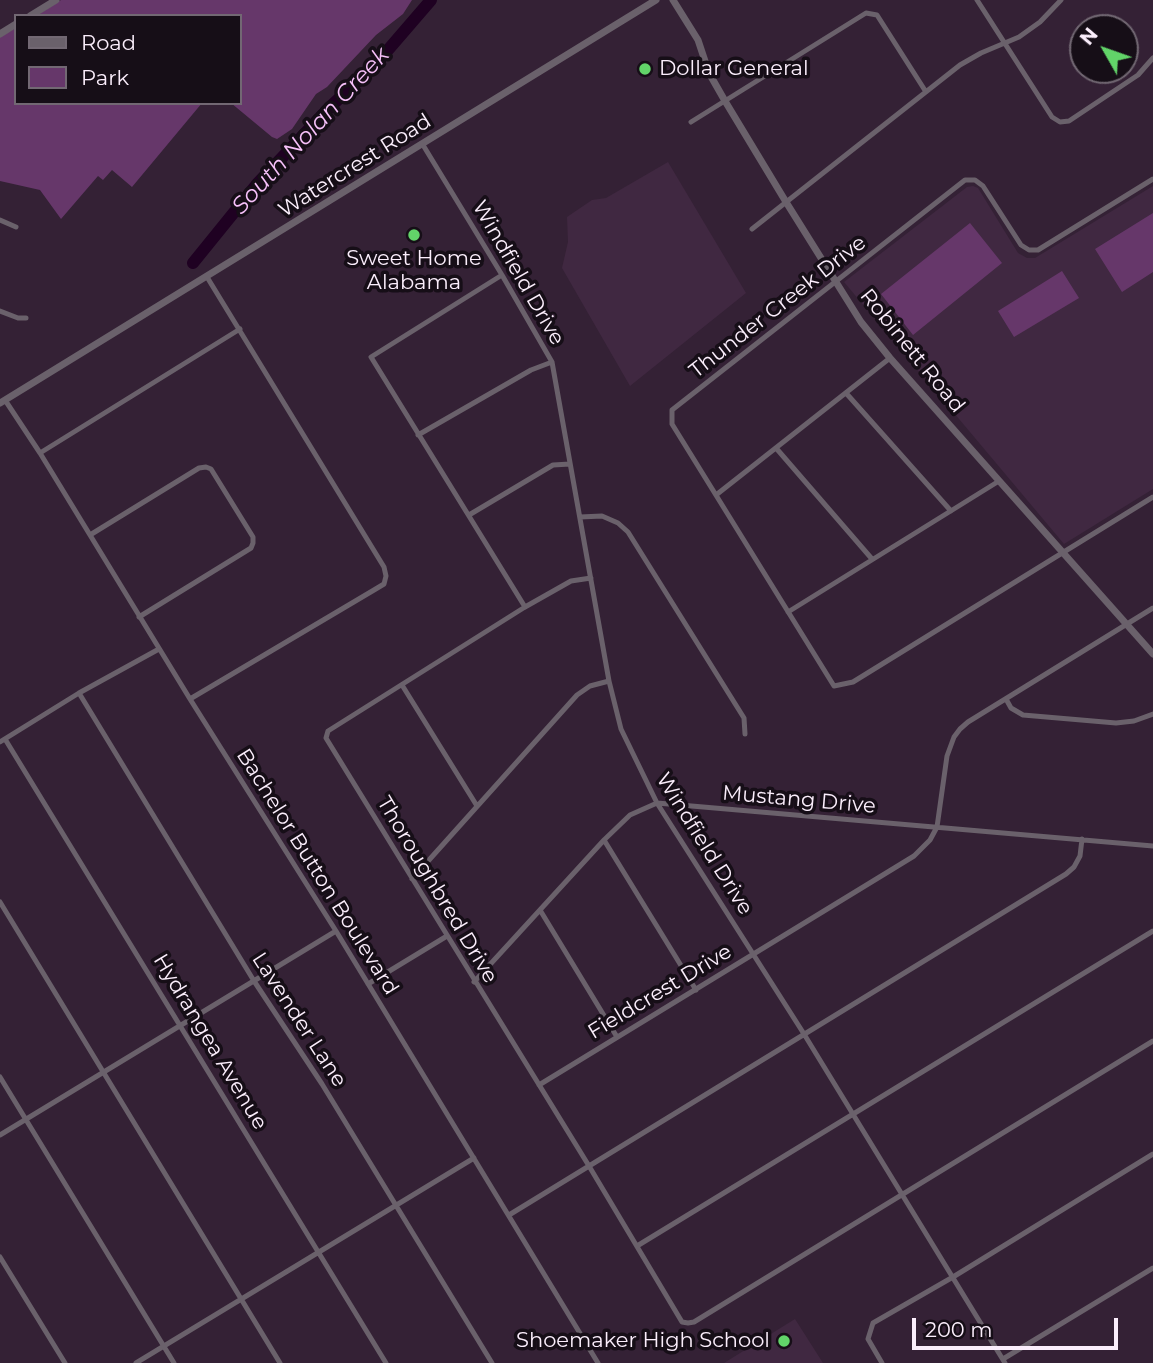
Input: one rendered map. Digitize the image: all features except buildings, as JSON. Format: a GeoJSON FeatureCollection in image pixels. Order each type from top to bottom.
{"type":"FeatureCollection","features":[{"type":"Feature","properties":{"kind":"street"},"geometry":{"type":"LineString","coordinates":[[33,14],[56,0]]}},
{"type":"Feature","properties":{"kind":"street","name":"Watercrest Road"},"geometry":{"type":"LineString","coordinates":[[3,402],[656,0]]}},
{"type":"Feature","properties":{"kind":"street","name":"Robinett Road"},"geometry":{"type":"LineString","coordinates":[[673,0],[698,40],[709,73],[861,322],[1153,654]]}},
{"type":"Feature","properties":{"kind":"street"},"geometry":{"type":"LineString","coordinates":[[977,0],[1052,117],[1060,122],[1069,121],[1138,75],[1153,58]]}},
{"type":"Feature","properties":{"kind":"street"},"geometry":{"type":"LineString","coordinates":[[752,229],[960,65],[1019,37],[1040,22],[1061,0]]}},
{"type":"Feature","properties":{"kind":"street"},"geometry":{"type":"LineString","coordinates":[[691,122],[866,13],[877,15],[926,92]]}},
{"type":"Feature","properties":{"kind":"street","name":"Windfield Drive"},"geometry":{"type":"LineString","coordinates":[[423,145],[552,362],[609,681],[621,729],[657,803],[804,1034],[1004,1361]]}},
{"type":"Feature","properties":{"kind":"street","name":"Thunder Creek Drive"},"geometry":{"type":"LineString","coordinates":[[1064,552],[853,682],[834,686],[672,424],[672,410],[965,180],[975,180],[984,186],[1021,245],[1029,250],[1038,250],[1153,178]]}},
{"type":"Feature","properties":{"kind":"street"},"geometry":{"type":"LineString","coordinates":[[0,220],[16,227]]}},
{"type":"Feature","properties":{"kind":"street"},"geometry":{"type":"LineString","coordinates":[[502,275],[371,357],[525,607]]}},
{"type":"Feature","properties":{"kind":"street"},"geometry":{"type":"LineString","coordinates":[[190,699],[384,584],[386,576],[384,567],[207,277]]}},
{"type":"Feature","properties":{"kind":"street"},"geometry":{"type":"LineString","coordinates":[[0,311],[26,318]]}},
{"type":"Feature","properties":{"kind":"street"},"geometry":{"type":"LineString","coordinates":[[40,453],[240,329]]}},
{"type":"Feature","properties":{"kind":"street"},"geometry":{"type":"LineString","coordinates":[[716,495],[890,358]]}},
{"type":"Feature","properties":{"kind":"street"},"geometry":{"type":"LineString","coordinates":[[418,435],[531,370],[552,362]]}},
{"type":"Feature","properties":{"kind":"street"},"geometry":{"type":"LineString","coordinates":[[846,393],[951,511]]}},
{"type":"Feature","properties":{"kind":"street","name":"Bachelor Button Boulevard"},"geometry":{"type":"LineString","coordinates":[[3,402],[40,453],[139,617],[336,931],[598,1363]]}},
{"type":"Feature","properties":{"kind":"street"},"geometry":{"type":"LineString","coordinates":[[776,448],[872,559]]}},
{"type":"Feature","properties":{"kind":"street"},"geometry":{"type":"LineString","coordinates":[[469,515],[553,465],[570,464]]}},
{"type":"Feature","properties":{"kind":"street"},"geometry":{"type":"LineString","coordinates":[[90,536],[199,468],[206,467],[211,469],[253,537],[251,548],[139,617]]}},
{"type":"Feature","properties":{"kind":"street"},"geometry":{"type":"LineString","coordinates":[[788,612],[999,481]]}},
{"type":"Feature","properties":{"kind":"street"},"geometry":{"type":"LineString","coordinates":[[1064,552],[1153,498]]}},
{"type":"Feature","properties":{"kind":"street"},"geometry":{"type":"LineString","coordinates":[[580,517],[603,516],[618,523],[628,532],[744,718],[745,734]]}},
{"type":"Feature","properties":{"kind":"street","name":"Thoroughbred Drive"},"geometry":{"type":"LineString","coordinates":[[591,578],[571,581],[525,607],[328,731],[326,738],[682,1322],[694,1322],[903,1195]]}},
{"type":"Feature","properties":{"kind":"street","name":"Fieldcrest Drive"},"geometry":{"type":"LineString","coordinates":[[539,1085],[915,856],[930,840],[937,827],[947,756],[954,737],[968,722],[1153,608]]}},
{"type":"Feature","properties":{"kind":"street"},"geometry":{"type":"LineString","coordinates":[[3,741],[79,693],[159,649]]}},
{"type":"Feature","properties":{"kind":"street"},"geometry":{"type":"LineString","coordinates":[[412,879],[578,695],[590,686],[609,681]]}},
{"type":"Feature","properties":{"kind":"street"},"geometry":{"type":"LineString","coordinates":[[402,685],[477,806]]}},
{"type":"Feature","properties":{"kind":"street","name":"Lavender Lane"},"geometry":{"type":"LineString","coordinates":[[79,693],[254,981],[323,1084],[492,1363]]}},
{"type":"Feature","properties":{"kind":"street"},"geometry":{"type":"LineString","coordinates":[[1006,699],[1011,708],[1023,715],[1116,723],[1153,714]]}},
{"type":"Feature","properties":{"kind":"street","name":"Hydrangea Avenue"},"geometry":{"type":"LineString","coordinates":[[3,741],[181,1025],[386,1363]]}},
{"type":"Feature","properties":{"kind":"street"},"geometry":{"type":"LineString","coordinates":[[474,982],[629,815],[657,803]]}},
{"type":"Feature","properties":{"kind":"street","name":"Mustang Drive"},"geometry":{"type":"LineString","coordinates":[[657,803],[1153,846]]}},
{"type":"Feature","properties":{"kind":"street"},"geometry":{"type":"LineString","coordinates":[[509,1215],[1066,874],[1080,856],[1082,839]]}},
{"type":"Feature","properties":{"kind":"street"},"geometry":{"type":"LineString","coordinates":[[604,841],[696,990]]}},
{"type":"Feature","properties":{"kind":"street"},"geometry":{"type":"LineString","coordinates":[[0,902],[280,1363]]}},
{"type":"Feature","properties":{"kind":"street"},"geometry":{"type":"LineString","coordinates":[[540,910],[617,1037]]}},
{"type":"Feature","properties":{"kind":"street"},"geometry":{"type":"LineString","coordinates":[[0,1135],[336,931]]}},
{"type":"Feature","properties":{"kind":"street"},"geometry":{"type":"LineString","coordinates":[[637,1246],[1153,931]]}},
{"type":"Feature","properties":{"kind":"street"},"geometry":{"type":"LineString","coordinates":[[368,984],[447,936]]}},
{"type":"Feature","properties":{"kind":"street"},"geometry":{"type":"LineString","coordinates":[[903,1195],[1153,1041]]}},
{"type":"Feature","properties":{"kind":"street"},"geometry":{"type":"LineString","coordinates":[[0,1077],[174,1363]]}},
{"type":"Feature","properties":{"kind":"street"},"geometry":{"type":"LineString","coordinates":[[883,1363],[868,1339],[873,1324],[1153,1154]]}},
{"type":"Feature","properties":{"kind":"street"},"geometry":{"type":"LineString","coordinates":[[136,1363],[474,1158]]}},
{"type":"Feature","properties":{"kind":"street"},"geometry":{"type":"LineString","coordinates":[[0,1257],[65,1363]]}},
{"type":"Feature","properties":{"kind":"street"},"geometry":{"type":"LineString","coordinates":[[1004,1361],[1153,1268]]}},
{"type":"Feature","properties":{"kind":"shaded area"},"geometry":{"type":"Polygon","coordinates":[[[668,162],[746,293],[630,386],[562,268],[568,242],[567,217],[592,200],[606,198],[668,162]]]}},
{"type":"Feature","properties":{"kind":"shaded area"},"geometry":{"type":"Polygon","coordinates":[[[1153,186],[1153,489],[1064,544],[844,282],[967,187],[978,188],[1018,253],[1027,258],[1035,258],[1153,186]]]}},
{"type":"Feature","properties":{"kind":"shaded area","name":"Shoemaker High School"},"geometry":{"type":"Polygon","coordinates":[[[795,1319],[823,1363],[724,1363],[795,1319]]]}},
{"type":"Feature","properties":{"kind":"green space"},"geometry":{"type":"Polygon","coordinates":[[[61,0],[412,0],[403,14],[376,35],[327,87],[316,94],[292,129],[277,139],[233,105],[242,105],[242,14],[39,14],[61,0]]]}},
{"type":"Feature","properties":{"kind":"green space"},"geometry":{"type":"Polygon","coordinates":[[[14,29],[14,105],[200,105],[132,187],[112,170],[103,180],[98,176],[61,219],[40,190],[0,181],[0,37],[14,29]]]}},
{"type":"Feature","properties":{"kind":"green space"},"geometry":{"type":"Polygon","coordinates":[[[1153,213],[1153,272],[1122,292],[1095,249],[1153,213]]]}},
{"type":"Feature","properties":{"kind":"green space"},"geometry":{"type":"Polygon","coordinates":[[[970,223],[1002,263],[913,335],[881,294],[970,223]]]}},
{"type":"Feature","properties":{"kind":"green space"},"geometry":{"type":"Polygon","coordinates":[[[1062,271],[1079,298],[1014,337],[998,311],[1062,271]]]}},
{"type":"Feature","properties":{"kind":"waterway","name":"South Nolan Creek"},"geometry":{"type":"LineString","coordinates":[[193,263],[257,184],[330,107],[375,65],[431,0]]}},
{"type":"Feature","properties":{"kind":"place","name":"Dollar General"},"geometry":{"type":"Point","coordinates":[645,69]}},
{"type":"Feature","properties":{"kind":"place","name":"Sweet Home Alabama"},"geometry":{"type":"Point","coordinates":[414,235]}},
{"type":"Feature","properties":{"kind":"place","name":"Shoemaker High School"},"geometry":{"type":"Point","coordinates":[784,1341]}}]}
